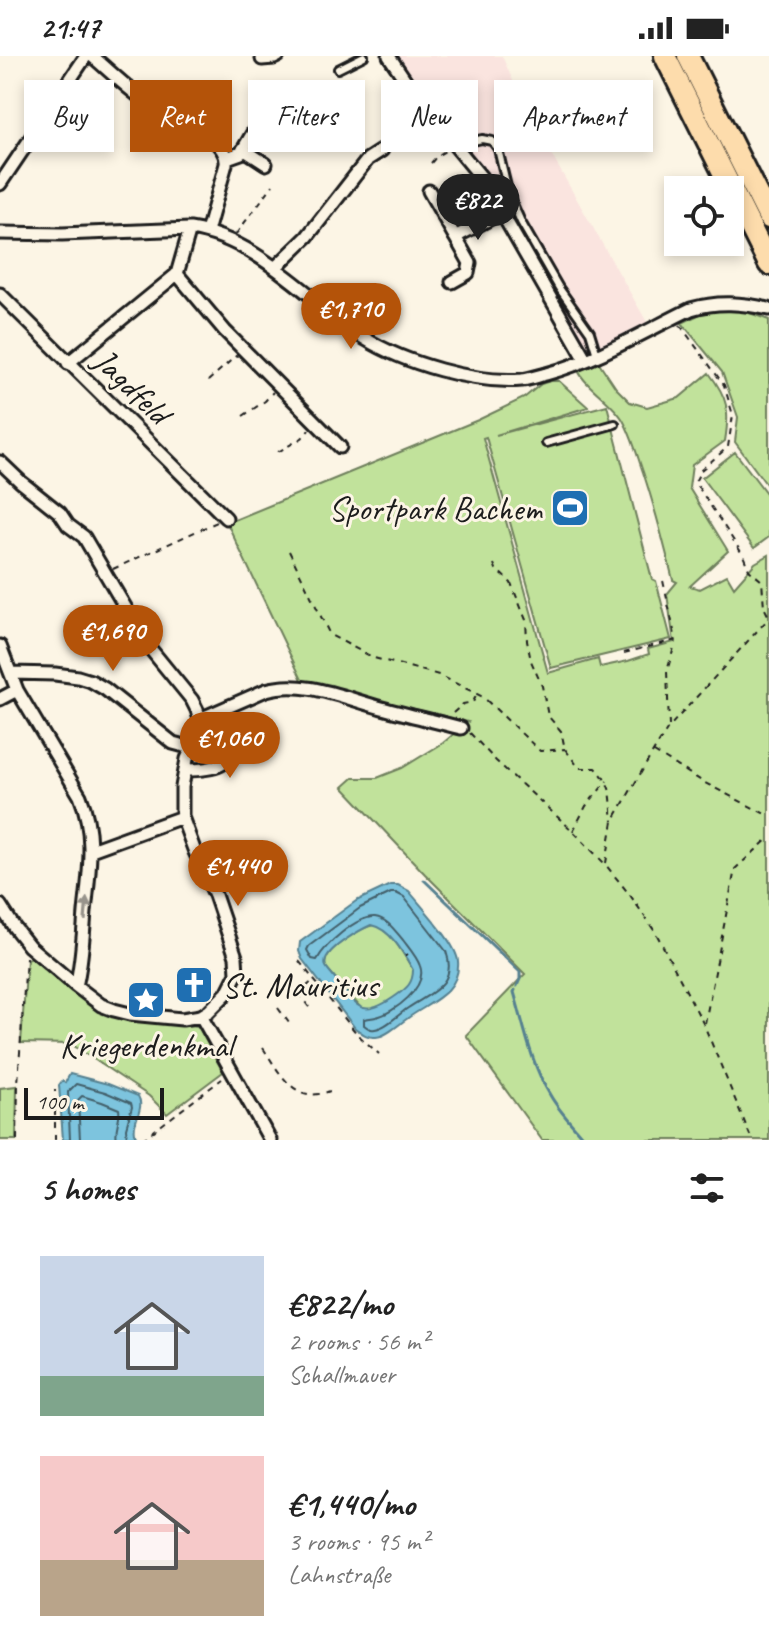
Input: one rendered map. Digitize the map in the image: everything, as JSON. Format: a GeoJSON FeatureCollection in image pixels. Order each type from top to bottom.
{"type":"FeatureCollection","features":[{"type":"Feature","properties":{"kind":"highway"},"geometry":{"type":"LineString","coordinates":[[665,56],[769,264]]}},
{"type":"Feature","properties":{"kind":"highway"},"geometry":{"type":"LineString","coordinates":[[688,56],[769,218]]}},
{"type":"Feature","properties":{"kind":"street"},"geometry":{"type":"LineString","coordinates":[[0,184],[89,56],[151,105],[185,119],[224,151],[227,158],[207,232]]}},
{"type":"Feature","properties":{"kind":"street"},"geometry":{"type":"LineString","coordinates":[[262,59],[278,56]]}},
{"type":"Feature","properties":{"kind":"street"},"geometry":{"type":"LineString","coordinates":[[389,56],[405,80]]}},
{"type":"Feature","properties":{"kind":"street"},"geometry":{"type":"LineString","coordinates":[[227,158],[241,153],[248,141]]}},
{"type":"Feature","properties":{"kind":"street"},"geometry":{"type":"LineString","coordinates":[[243,149],[266,164]]}},
{"type":"Feature","properties":{"kind":"street"},"geometry":{"type":"LineString","coordinates":[[276,267],[307,237],[368,159],[381,151]]}},
{"type":"Feature","properties":{"kind":"street"},"geometry":{"type":"LineString","coordinates":[[461,152],[481,177],[592,357]]}},
{"type":"Feature","properties":{"kind":"street"},"geometry":{"type":"LineString","coordinates":[[429,191],[470,263],[468,273],[452,282]]}},
{"type":"Feature","properties":{"kind":"street"},"geometry":{"type":"LineString","coordinates":[[455,237],[501,213]]}},
{"type":"Feature","properties":{"kind":"street"},"geometry":{"type":"LineString","coordinates":[[68,363],[177,274],[190,229]]}},
{"type":"Feature","properties":{"kind":"street"},"geometry":{"type":"LineString","coordinates":[[0,233],[190,229],[207,232],[276,267],[363,338],[412,361],[492,379],[523,380],[559,370],[707,304],[763,308]]}},
{"type":"Feature","properties":{"kind":"street"},"geometry":{"type":"LineString","coordinates":[[177,274],[243,349],[340,447]]}},
{"type":"Feature","properties":{"kind":"street","name":"Jagdfeld"},"geometry":{"type":"LineString","coordinates":[[0,294],[226,518]]}},
{"type":"Feature","properties":{"kind":"street"},"geometry":{"type":"LineString","coordinates":[[0,462],[84,537],[148,646],[192,700],[200,719],[198,734],[187,759],[182,787],[182,817],[215,895],[238,964],[237,973],[227,993],[201,1016],[182,1019],[122,1012],[101,1005],[29,946],[0,905]]}},
{"type":"Feature","properties":{"kind":"street"},"geometry":{"type":"LineString","coordinates":[[0,646],[17,690],[80,796],[86,812],[91,850],[76,986]]}},
{"type":"Feature","properties":{"kind":"street"},"geometry":{"type":"LineString","coordinates":[[12,673],[55,674],[91,681],[173,743],[192,748]]}},
{"type":"Feature","properties":{"kind":"street"},"geometry":{"type":"LineString","coordinates":[[200,719],[266,690],[298,686],[461,728]]}},
{"type":"Feature","properties":{"kind":"street"},"geometry":{"type":"LineString","coordinates":[[0,699],[17,690]]}},
{"type":"Feature","properties":{"kind":"street"},"geometry":{"type":"LineString","coordinates":[[185,770],[218,767],[234,755],[243,737]]}},
{"type":"Feature","properties":{"kind":"street"},"geometry":{"type":"LineString","coordinates":[[91,850],[182,817]]}},
{"type":"Feature","properties":{"kind":"street"},"geometry":{"type":"LineString","coordinates":[[0,931],[14,927]]}},
{"type":"Feature","properties":{"kind":"street"},"geometry":{"type":"LineString","coordinates":[[201,1016],[270,1140]]}},
{"type":"Feature","properties":{"kind":"lane"},"geometry":{"type":"LineString","coordinates":[[338,69],[364,56]]}},
{"type":"Feature","properties":{"kind":"lane"},"geometry":{"type":"LineString","coordinates":[[478,140],[492,141],[498,149],[509,195],[521,222],[559,288],[590,332],[592,357]]}},
{"type":"Feature","properties":{"kind":"lane"},"geometry":{"type":"LineString","coordinates":[[546,443],[615,424]]}},
{"type":"Feature","properties":{"kind":"path"},"geometry":{"type":"LineString","coordinates":[[431,163],[444,152]]}},
{"type":"Feature","properties":{"kind":"path"},"geometry":{"type":"LineString","coordinates":[[457,191],[481,177]]}},
{"type":"Feature","properties":{"kind":"path"},"geometry":{"type":"LineString","coordinates":[[230,242],[273,185]]}},
{"type":"Feature","properties":{"kind":"path"},"geometry":{"type":"LineString","coordinates":[[613,821],[669,727],[769,618],[764,607],[762,581],[749,570],[743,555],[695,482],[701,470],[728,447],[733,415],[724,385],[674,318]]}},
{"type":"Feature","properties":{"kind":"path"},"geometry":{"type":"LineString","coordinates":[[208,381],[243,349]]}},
{"type":"Feature","properties":{"kind":"path"},"geometry":{"type":"LineString","coordinates":[[243,416],[265,401],[278,386]]}},
{"type":"Feature","properties":{"kind":"path"},"geometry":{"type":"LineString","coordinates":[[278,452],[302,438],[315,423]]}},
{"type":"Feature","properties":{"kind":"path"},"geometry":{"type":"LineString","coordinates":[[105,573],[226,518]]}},
{"type":"Feature","properties":{"kind":"path"},"geometry":{"type":"LineString","coordinates":[[289,551],[330,635],[374,658],[439,675],[483,697],[540,751],[565,749]]}},
{"type":"Feature","properties":{"kind":"path"},"geometry":{"type":"LineString","coordinates":[[494,564],[511,583],[526,620],[531,661],[542,686],[548,716],[561,731],[565,749],[579,768],[596,768],[607,780],[613,821],[605,864]]}},
{"type":"Feature","properties":{"kind":"path"},"geometry":{"type":"LineString","coordinates":[[662,576],[676,640],[667,671],[669,727]]}},
{"type":"Feature","properties":{"kind":"path"},"geometry":{"type":"LineString","coordinates":[[624,653],[676,640]]}},
{"type":"Feature","properties":{"kind":"path"},"geometry":{"type":"LineString","coordinates":[[446,724],[455,710],[463,704],[469,705],[477,694]]}},
{"type":"Feature","properties":{"kind":"path"},"geometry":{"type":"LineString","coordinates":[[461,728],[474,735],[496,761],[573,831],[630,895],[656,933],[704,1025],[752,1140]]}},
{"type":"Feature","properties":{"kind":"path"},"geometry":{"type":"LineString","coordinates":[[653,752],[769,816]]}},
{"type":"Feature","properties":{"kind":"path"},"geometry":{"type":"LineString","coordinates":[[573,831],[586,806],[607,780]]}},
{"type":"Feature","properties":{"kind":"path"},"geometry":{"type":"LineString","coordinates":[[704,1025],[735,869],[769,838]]}},
{"type":"Feature","properties":{"kind":"path"},"geometry":{"type":"LineString","coordinates":[[17,1140],[26,953],[29,946]]}},
{"type":"Feature","properties":{"kind":"path"},"geometry":{"type":"LineString","coordinates":[[299,961],[357,1034],[379,1054]]}},
{"type":"Feature","properties":{"kind":"path"},"geometry":{"type":"LineString","coordinates":[[306,987],[314,980]]}},
{"type":"Feature","properties":{"kind":"path"},"geometry":{"type":"LineString","coordinates":[[298,993],[312,1011]]}},
{"type":"Feature","properties":{"kind":"path"},"geometry":{"type":"LineString","coordinates":[[278,1008],[292,1027]]}},
{"type":"Feature","properties":{"kind":"path"},"geometry":{"type":"LineString","coordinates":[[263,1048],[291,1087],[304,1094],[330,1091]]}},
{"type":"Feature","properties":{"kind":"path"},"geometry":{"type":"LineString","coordinates":[[142,1140],[233,1071]]}},
{"type":"Feature","properties":{"kind":"path"},"geometry":{"type":"LineString","coordinates":[[55,1089],[55,1140]]}},
{"type":"Feature","properties":{"kind":"shaded area"},"geometry":{"type":"Polygon","coordinates":[[[394,56],[502,56],[513,80],[494,80],[494,152],[550,152],[648,324],[587,351],[468,152],[478,152],[478,80],[410,80],[394,56]]]}},
{"type":"Feature","properties":{"kind":"green space"},"geometry":{"type":"Polygon","coordinates":[[[736,308],[769,320],[769,488],[735,442],[738,417],[722,372],[682,323],[708,310],[736,308]]]}},
{"type":"Feature","properties":{"kind":"green space"},"geometry":{"type":"Polygon","coordinates":[[[598,361],[616,388],[630,402],[647,407],[679,398],[709,373],[724,398],[727,413],[725,441],[692,465],[689,488],[728,551],[690,586],[700,589],[727,575],[734,587],[755,563],[769,555],[769,1140],[542,1140],[466,1035],[525,974],[343,787],[353,778],[377,778],[402,768],[443,743],[468,722],[303,682],[227,523],[478,420],[524,398],[541,384],[559,381],[588,407],[496,435],[607,405],[652,579],[656,581],[671,639],[551,668],[486,437],[483,438],[548,673],[598,659],[600,667],[649,654],[648,649],[674,642],[667,594],[677,582],[673,580],[651,499],[626,426],[578,370],[598,361]]]}},
{"type":"Feature","properties":{"kind":"green space"},"geometry":{"type":"Polygon","coordinates":[[[735,452],[769,497],[769,537],[754,548],[702,478],[735,452]]]}},
{"type":"Feature","properties":{"kind":"green space"},"geometry":{"type":"Polygon","coordinates":[[[374,925],[397,944],[413,970],[413,977],[399,995],[369,1010],[360,1007],[325,964],[328,955],[339,944],[374,925]]]}},
{"type":"Feature","properties":{"kind":"green space"},"geometry":{"type":"Polygon","coordinates":[[[32,956],[74,993],[111,1015],[123,1019],[198,1026],[223,1072],[167,1114],[149,1096],[71,1044],[21,1043],[27,959],[32,956]]]}},
{"type":"Feature","properties":{"kind":"green space"},"geometry":{"type":"Polygon","coordinates":[[[17,1086],[16,1140],[0,1140],[0,1088],[17,1086]]]}},
{"type":"Feature","properties":{"kind":"water"},"geometry":{"type":"Polygon","coordinates":[[[390,885],[398,885],[409,891],[445,935],[458,961],[454,981],[442,996],[389,1032],[376,1037],[367,1036],[355,1028],[299,951],[300,942],[356,901],[390,885]],[[371,925],[353,935],[333,949],[325,961],[326,968],[352,1000],[365,1008],[384,1004],[409,985],[413,975],[396,943],[378,927],[371,925]]]}},
{"type":"Feature","properties":{"kind":"water"},"geometry":{"type":"Polygon","coordinates":[[[70,1074],[138,1096],[140,1106],[136,1136],[126,1140],[63,1140],[59,1085],[62,1081],[65,1083],[70,1074]]]}},
{"type":"Feature","properties":{"kind":"waterway"},"geometry":{"type":"LineString","coordinates":[[424,880],[520,972],[517,986]]}},
{"type":"Feature","properties":{"kind":"waterway"},"geometry":{"type":"LineString","coordinates":[[515,990],[529,1045],[543,1083],[585,1140]]}},
{"type":"Feature","properties":{"kind":"place","name":"Sportpark Bachem"},"geometry":{"type":"Point","coordinates":[570,508]}},
{"type":"Feature","properties":{"kind":"place","name":"St. Mauritius"},"geometry":{"type":"Point","coordinates":[194,985]}},
{"type":"Feature","properties":{"kind":"place","name":"Kriegerdenkmal"},"geometry":{"type":"Point","coordinates":[146,1000]}}]}
